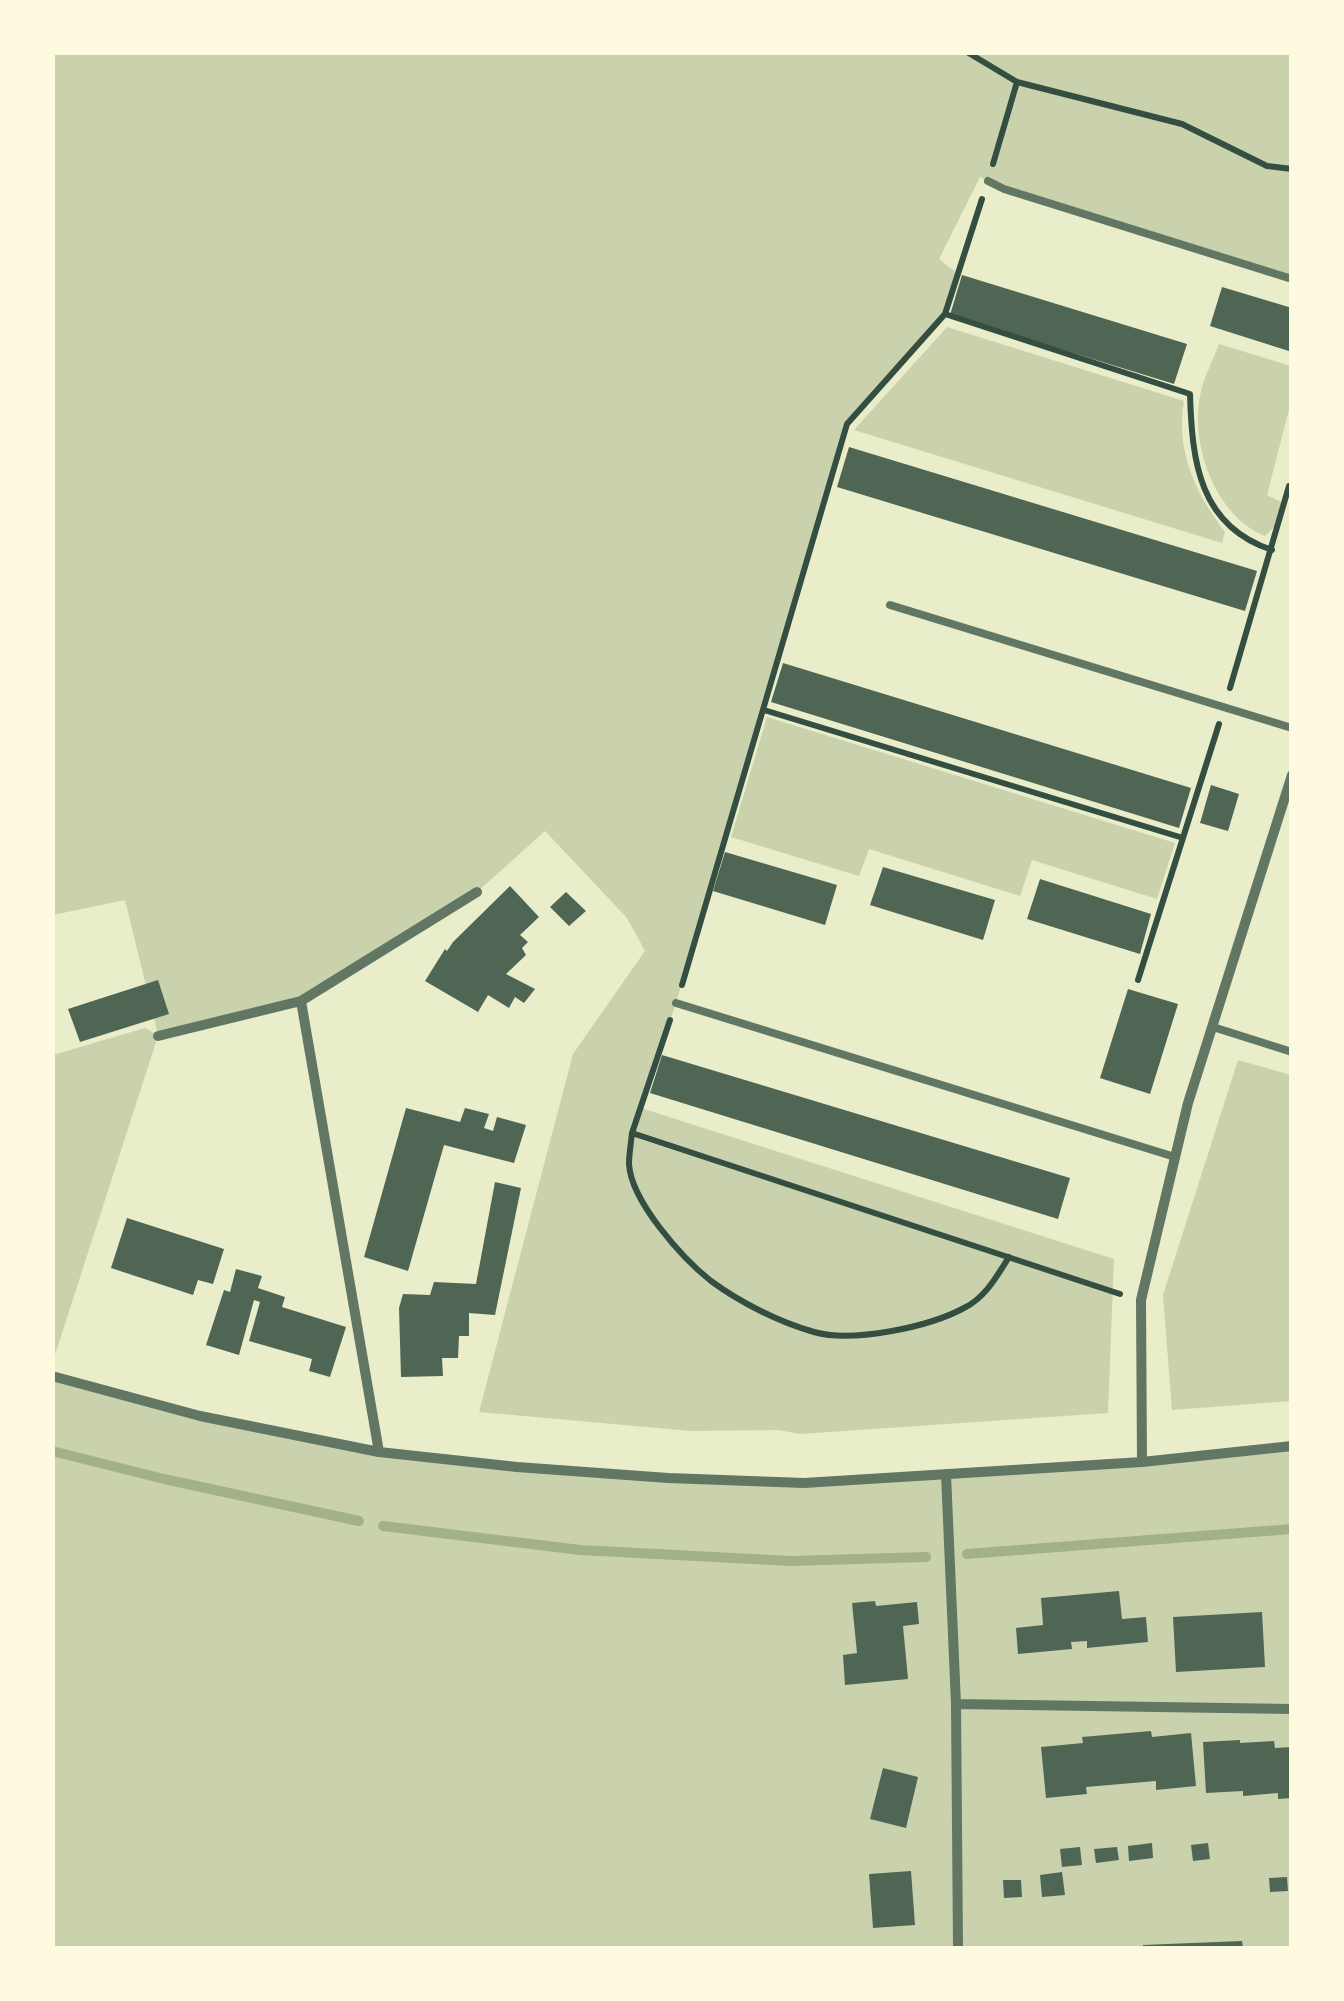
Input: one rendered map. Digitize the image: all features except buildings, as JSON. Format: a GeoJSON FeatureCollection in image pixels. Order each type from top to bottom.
{"type":"FeatureCollection","features":[{"type":"Feature","properties":{"kind":"street"},"geometry":{"type":"LineString","coordinates":[[1142,1462],[1140,1300],[1212,1027],[1292,775]]}},
{"type":"Feature","properties":{"kind":"street"},"geometry":{"type":"LineString","coordinates":[[158,1036],[301,1002],[477,892]]}},
{"type":"Feature","properties":{"kind":"street"},"geometry":{"type":"LineString","coordinates":[[301,1002],[379,1452]]}},
{"type":"Feature","properties":{"kind":"street"},"geometry":{"type":"LineString","coordinates":[[52,1376],[200,1416],[379,1452],[668,1478],[804,1483],[1142,1462],[1292,1446]]}},
{"type":"Feature","properties":{"kind":"street"},"geometry":{"type":"LineString","coordinates":[[946,1474],[956,1704],[958,1948]]}},
{"type":"Feature","properties":{"kind":"street"},"geometry":{"type":"LineString","coordinates":[[956,1704],[1292,1710]]}},
{"type":"Feature","properties":{"kind":"lane"},"geometry":{"type":"LineString","coordinates":[[988,181],[1292,278]]}},
{"type":"Feature","properties":{"kind":"lane"},"geometry":{"type":"LineString","coordinates":[[890,604],[1292,728]]}},
{"type":"Feature","properties":{"kind":"lane"},"geometry":{"type":"LineString","coordinates":[[676,1003],[1175,1157]]}},
{"type":"Feature","properties":{"kind":"lane"},"geometry":{"type":"LineString","coordinates":[[1212,1027],[1292,1052]]}},
{"type":"Feature","properties":{"kind":"path"},"geometry":{"type":"LineString","coordinates":[[967,52],[1017,82],[1182,124],[1267,166],[1292,168]]}},
{"type":"Feature","properties":{"kind":"path"},"geometry":{"type":"LineString","coordinates":[[1009,1257],[988,1289],[966,1308],[920,1324],[861,1335],[817,1333],[759,1310],[710,1280],[667,1235],[639,1198],[629,1165],[632,1133],[676,1003],[847,424],[945,314],[1017,82]]}},
{"type":"Feature","properties":{"kind":"path"},"geometry":{"type":"LineString","coordinates":[[945,314],[1190,394],[1192,446],[1208,502],[1246,541],[1272,550]]}},
{"type":"Feature","properties":{"kind":"path"},"geometry":{"type":"LineString","coordinates":[[1138,980],[1225,706],[1289,486]]}},
{"type":"Feature","properties":{"kind":"path"},"geometry":{"type":"LineString","coordinates":[[764,710],[1183,838]]}},
{"type":"Feature","properties":{"kind":"path"},"geometry":{"type":"LineString","coordinates":[[632,1133],[1140,1300]]}},
{"type":"Feature","properties":{"kind":"green space"},"geometry":{"type":"Polygon","coordinates":[[[53,53],[1291,53],[1291,279],[1004,189],[980,177],[939,259],[958,274],[945,314],[847,424],[676,1003],[641,1108],[1114,1259],[1108,1413],[800,1434],[778,1430],[691,1431],[479,1412],[573,1054],[645,951],[627,918],[545,831],[477,892],[301,1001],[158,1036],[53,1361],[53,1055],[145,1028],[158,1035],[125,900],[53,915],[53,53]]]}},
{"type":"Feature","properties":{"kind":"green space"},"geometry":{"type":"Polygon","coordinates":[[[947,327],[1184,401],[1185,454],[1197,487],[1225,532],[1222,543],[854,430],[947,327]]]}},
{"type":"Feature","properties":{"kind":"green space"},"geometry":{"type":"Polygon","coordinates":[[[1219,344],[1291,366],[1291,402],[1267,495],[1283,503],[1275,526],[1265,536],[1233,513],[1220,496],[1203,457],[1200,396],[1219,344]]]}},
{"type":"Feature","properties":{"kind":"green space"},"geometry":{"type":"Polygon","coordinates":[[[767,717],[1175,843],[1157,899],[1032,860],[1020,896],[869,849],[859,876],[731,837],[767,717]]]}},
{"type":"Feature","properties":{"kind":"green space"},"geometry":{"type":"Polygon","coordinates":[[[1238,1060],[1291,1075],[1291,1401],[1172,1410],[1163,1295],[1238,1060]]]}},
{"type":"Feature","properties":{"kind":"green space"},"geometry":{"type":"Polygon","coordinates":[[[52,1376],[200,1416],[379,1452],[517,1467],[804,1483],[1291,1446],[1291,1948],[53,1948],[52,1376]]]}},
{"type":"Feature","properties":{"kind":"waterway"},"geometry":{"type":"LineString","coordinates":[[52,1451],[359,1521]]}},
{"type":"Feature","properties":{"kind":"waterway"},"geometry":{"type":"LineString","coordinates":[[383,1526],[580,1550],[791,1561],[926,1557]]}},
{"type":"Feature","properties":{"kind":"waterway"},"geometry":{"type":"LineString","coordinates":[[967,1554],[1292,1529]]}}]}
